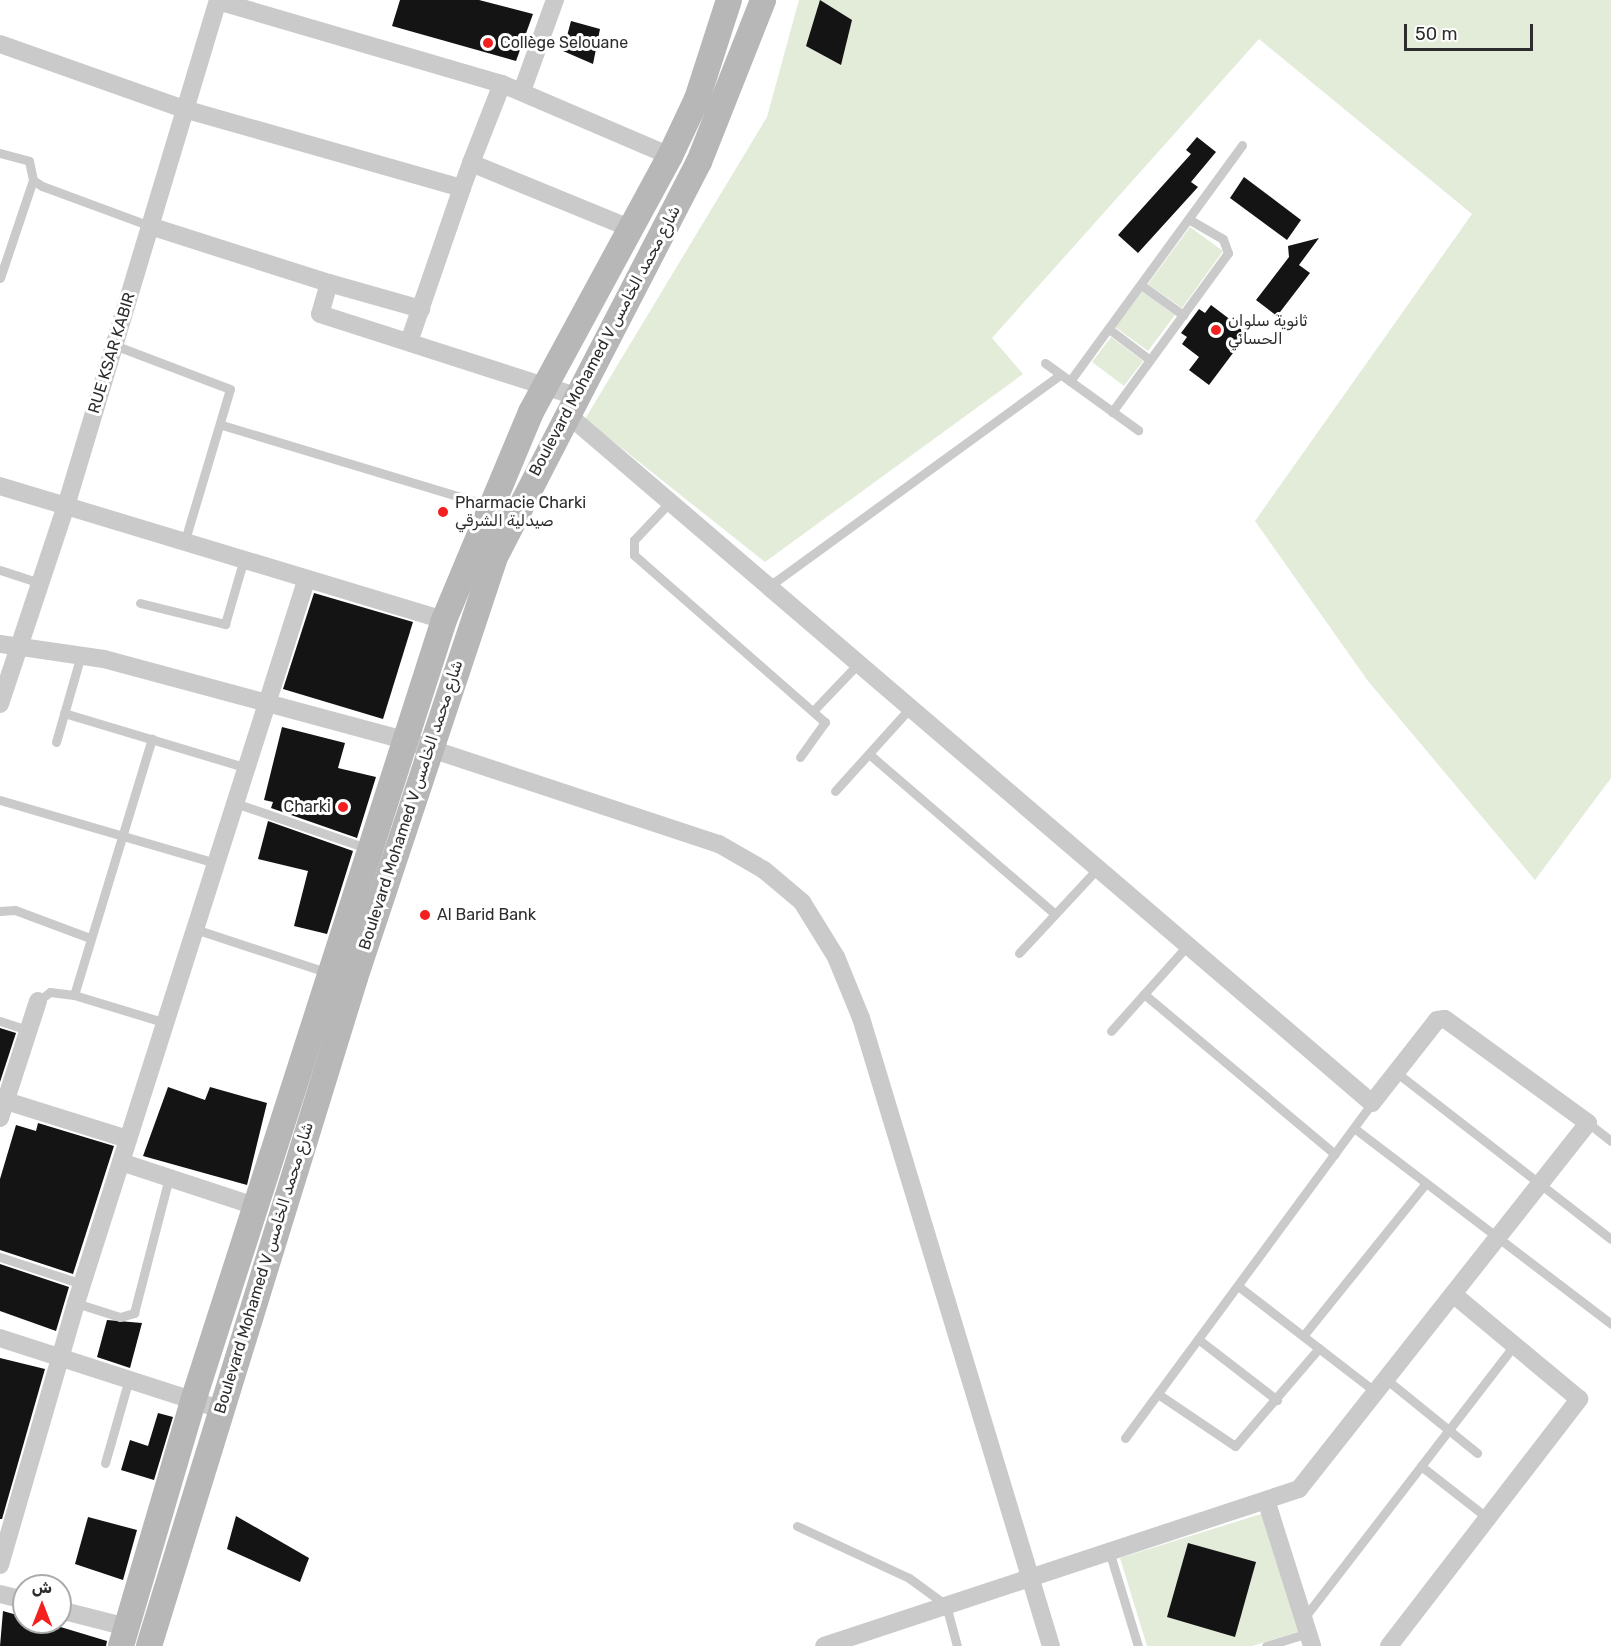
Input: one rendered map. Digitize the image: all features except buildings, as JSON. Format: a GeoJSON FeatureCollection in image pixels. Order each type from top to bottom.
{"type":"FeatureCollection","features":[{"type":"Feature","properties":{"kind":"street"},"geometry":{"type":"LineString","coordinates":[[218,0],[502,84],[670,156]]}},
{"type":"Feature","properties":{"kind":"street","name":"RUE KSAR KABIR"},"geometry":{"type":"LineString","coordinates":[[0,704],[66,506],[218,0]]}},
{"type":"Feature","properties":{"kind":"street"},"geometry":{"type":"LineString","coordinates":[[522,91],[555,0]]}},
{"type":"Feature","properties":{"kind":"street","name":"Boulevard Mohamed V شارع محمد الخامس"},"geometry":{"type":"LineString","coordinates":[[124,1636],[193,1401],[444,620],[490,506],[546,384],[670,156],[729,0]]}},
{"type":"Feature","properties":{"kind":"street","name":"Boulevard Mohamed V شارع محمد الخامس"},"geometry":{"type":"LineString","coordinates":[[153,1644],[220,1409],[430,750],[494,560],[571,404],[699,162],[763,0]]}},
{"type":"Feature","properties":{"kind":"street"},"geometry":{"type":"LineString","coordinates":[[0,44],[184,109],[462,188]]}},
{"type":"Feature","properties":{"kind":"street"},"geometry":{"type":"LineString","coordinates":[[410,339],[471,163],[502,84]]}},
{"type":"Feature","properties":{"kind":"street"},"geometry":{"type":"LineString","coordinates":[[471,163],[632,229]]}},
{"type":"Feature","properties":{"kind":"street"},"geometry":{"type":"LineString","coordinates":[[150,226],[328,283],[421,309]]}},
{"type":"Feature","properties":{"kind":"street"},"geometry":{"type":"LineString","coordinates":[[328,283],[320,315],[410,339],[546,384],[571,404],[669,503],[766,588],[1372,1103],[1437,1020],[1445,1019],[1588,1123],[1308,1482],[1267,1503],[821,1645]]}},
{"type":"Feature","properties":{"kind":"street"},"geometry":{"type":"LineString","coordinates":[[0,486],[243,562],[444,620]]}},
{"type":"Feature","properties":{"kind":"street"},"geometry":{"type":"LineString","coordinates":[[0,1565],[62,1359],[76,1303],[306,581]]}},
{"type":"Feature","properties":{"kind":"street"},"geometry":{"type":"LineString","coordinates":[[0,644],[20,643],[81,655],[404,740],[719,844],[764,870],[802,902],[836,957],[861,1018],[1051,1646]]}},
{"type":"Feature","properties":{"kind":"street"},"geometry":{"type":"LineString","coordinates":[[0,1118],[3,1100],[38,1001]]}},
{"type":"Feature","properties":{"kind":"street"},"geometry":{"type":"LineString","coordinates":[[3,1100],[128,1139]]}},
{"type":"Feature","properties":{"kind":"street"},"geometry":{"type":"LineString","coordinates":[[121,1162],[255,1206]]}},
{"type":"Feature","properties":{"kind":"street"},"geometry":{"type":"LineString","coordinates":[[1389,1646],[1491,1521],[1579,1399],[1454,1295]]}},
{"type":"Feature","properties":{"kind":"street"},"geometry":{"type":"LineString","coordinates":[[0,1338],[128,1382],[220,1409]]}},
{"type":"Feature","properties":{"kind":"street"},"geometry":{"type":"LineString","coordinates":[[1267,1503],[1308,1632]]}},
{"type":"Feature","properties":{"kind":"street"},"geometry":{"type":"LineString","coordinates":[[72,1615],[124,1636]]}},
{"type":"Feature","properties":{"kind":"lane"},"geometry":{"type":"LineString","coordinates":[[1070,381],[1242,146]]}},
{"type":"Feature","properties":{"kind":"lane"},"geometry":{"type":"LineString","coordinates":[[0,153],[29,161],[33,180],[0,278]]}},
{"type":"Feature","properties":{"kind":"lane"},"geometry":{"type":"LineString","coordinates":[[33,180],[150,226]]}},
{"type":"Feature","properties":{"kind":"lane"},"geometry":{"type":"LineString","coordinates":[[1112,412],[1228,254],[1223,239],[1189,219]]}},
{"type":"Feature","properties":{"kind":"lane"},"geometry":{"type":"LineString","coordinates":[[1141,285],[1183,315]]}},
{"type":"Feature","properties":{"kind":"lane"},"geometry":{"type":"LineString","coordinates":[[1108,329],[1150,360]]}},
{"type":"Feature","properties":{"kind":"lane"},"geometry":{"type":"LineString","coordinates":[[114,345],[227,385],[222,424],[183,543]]}},
{"type":"Feature","properties":{"kind":"lane"},"geometry":{"type":"LineString","coordinates":[[1045,363],[1138,430]]}},
{"type":"Feature","properties":{"kind":"lane"},"geometry":{"type":"LineString","coordinates":[[766,588],[1060,375]]}},
{"type":"Feature","properties":{"kind":"lane"},"geometry":{"type":"LineString","coordinates":[[222,424],[490,506]]}},
{"type":"Feature","properties":{"kind":"lane"},"geometry":{"type":"LineString","coordinates":[[669,503],[634,540],[634,555],[825,723],[800,757]]}},
{"type":"Feature","properties":{"kind":"lane"},"geometry":{"type":"LineString","coordinates":[[140,603],[225,624],[243,562]]}},
{"type":"Feature","properties":{"kind":"lane"},"geometry":{"type":"LineString","coordinates":[[0,570],[40,583]]}},
{"type":"Feature","properties":{"kind":"lane"},"geometry":{"type":"LineString","coordinates":[[56,742],[81,655]]}},
{"type":"Feature","properties":{"kind":"lane"},"geometry":{"type":"LineString","coordinates":[[813,711],[857,665]]}},
{"type":"Feature","properties":{"kind":"lane"},"geometry":{"type":"LineString","coordinates":[[835,791],[909,709]]}},
{"type":"Feature","properties":{"kind":"lane"},"geometry":{"type":"LineString","coordinates":[[64,713],[247,768]]}},
{"type":"Feature","properties":{"kind":"lane"},"geometry":{"type":"LineString","coordinates":[[74,995],[152,739]]}},
{"type":"Feature","properties":{"kind":"lane"},"geometry":{"type":"LineString","coordinates":[[868,754],[1055,914]]}},
{"type":"Feature","properties":{"kind":"lane"},"geometry":{"type":"LineString","coordinates":[[0,800],[216,863]]}},
{"type":"Feature","properties":{"kind":"lane"},"geometry":{"type":"LineString","coordinates":[[236,803],[369,849]]}},
{"type":"Feature","properties":{"kind":"lane"},"geometry":{"type":"LineString","coordinates":[[1018,953],[1097,869]]}},
{"type":"Feature","properties":{"kind":"lane"},"geometry":{"type":"LineString","coordinates":[[0,911],[15,910],[90,938]]}},
{"type":"Feature","properties":{"kind":"lane"},"geometry":{"type":"LineString","coordinates":[[195,929],[329,973]]}},
{"type":"Feature","properties":{"kind":"lane"},"geometry":{"type":"LineString","coordinates":[[1111,1031],[1187,946]]}},
{"type":"Feature","properties":{"kind":"lane"},"geometry":{"type":"LineString","coordinates":[[38,1001],[50,992],[74,995],[166,1023]]}},
{"type":"Feature","properties":{"kind":"lane"},"geometry":{"type":"LineString","coordinates":[[1144,994],[1335,1154]]}},
{"type":"Feature","properties":{"kind":"lane"},"geometry":{"type":"LineString","coordinates":[[0,1021],[28,1030]]}},
{"type":"Feature","properties":{"kind":"lane"},"geometry":{"type":"LineString","coordinates":[[1397,1073],[1611,1239]]}},
{"type":"Feature","properties":{"kind":"lane"},"geometry":{"type":"LineString","coordinates":[[1125,1438],[1372,1103]]}},
{"type":"Feature","properties":{"kind":"lane"},"geometry":{"type":"LineString","coordinates":[[1588,1123],[1611,1141]]}},
{"type":"Feature","properties":{"kind":"lane"},"geometry":{"type":"LineString","coordinates":[[1354,1128],[1611,1324]]}},
{"type":"Feature","properties":{"kind":"lane"},"geometry":{"type":"LineString","coordinates":[[76,1303],[120,1317],[134,1313],[169,1178]]}},
{"type":"Feature","properties":{"kind":"lane"},"geometry":{"type":"LineString","coordinates":[[1303,1336],[1425,1183]]}},
{"type":"Feature","properties":{"kind":"lane"},"geometry":{"type":"LineString","coordinates":[[0,1257],[82,1284]]}},
{"type":"Feature","properties":{"kind":"lane"},"geometry":{"type":"LineString","coordinates":[[1238,1286],[1319,1348],[1448,1430],[1477,1453]]}},
{"type":"Feature","properties":{"kind":"lane"},"geometry":{"type":"LineString","coordinates":[[1198,1339],[1277,1400]]}},
{"type":"Feature","properties":{"kind":"lane"},"geometry":{"type":"LineString","coordinates":[[1266,1646],[1308,1632],[1421,1466],[1515,1344]]}},
{"type":"Feature","properties":{"kind":"lane"},"geometry":{"type":"LineString","coordinates":[[1158,1394],[1230,1447],[1244,1441],[1319,1348]]}},
{"type":"Feature","properties":{"kind":"lane"},"geometry":{"type":"LineString","coordinates":[[105,1463],[128,1382]]}},
{"type":"Feature","properties":{"kind":"lane"},"geometry":{"type":"LineString","coordinates":[[1421,1466],[1491,1521]]}},
{"type":"Feature","properties":{"kind":"lane"},"geometry":{"type":"LineString","coordinates":[[797,1526],[909,1578],[946,1605],[957,1646]]}},
{"type":"Feature","properties":{"kind":"lane"},"geometry":{"type":"LineString","coordinates":[[1110,1554],[1138,1646]]}},
{"type":"Feature","properties":{"kind":"green space"},"geometry":{"type":"Polygon","coordinates":[[[799,0],[1611,0],[1611,778],[1535,880],[1368,681],[1255,521],[1472,214],[1259,39],[992,338],[1023,374],[765,562],[585,419],[767,117],[799,0]]]}},
{"type":"Feature","properties":{"kind":"green space"},"geometry":{"type":"Polygon","coordinates":[[[1190,227],[1223,251],[1182,308],[1148,284],[1190,227]]]}},
{"type":"Feature","properties":{"kind":"green space"},"geometry":{"type":"Polygon","coordinates":[[[1141,291],[1175,315],[1148,351],[1115,327],[1141,291]]]}},
{"type":"Feature","properties":{"kind":"green space"},"geometry":{"type":"Polygon","coordinates":[[[1111,337],[1143,361],[1124,386],[1092,362],[1111,337]]]}},
{"type":"Feature","properties":{"kind":"green space"},"geometry":{"type":"Polygon","coordinates":[[[1264,1513],[1301,1631],[1252,1646],[1147,1646],[1120,1558],[1264,1513]]]}},
{"type":"Feature","properties":{"kind":"place","name":"Collège Selouane"},"geometry":{"type":"Point","coordinates":[488,43]}},
{"type":"Feature","properties":{"kind":"place","name":"ثانوية سلوان الحساني"},"geometry":{"type":"Point","coordinates":[1216,330]}},
{"type":"Feature","properties":{"kind":"place","name":"Pharmacie Charki صيدلية الشرقي"},"geometry":{"type":"Point","coordinates":[443,512]}},
{"type":"Feature","properties":{"kind":"place","name":"Charki"},"geometry":{"type":"Point","coordinates":[343,807]}},
{"type":"Feature","properties":{"kind":"place","name":"Al Barid Bank"},"geometry":{"type":"Point","coordinates":[425,915]}}]}
